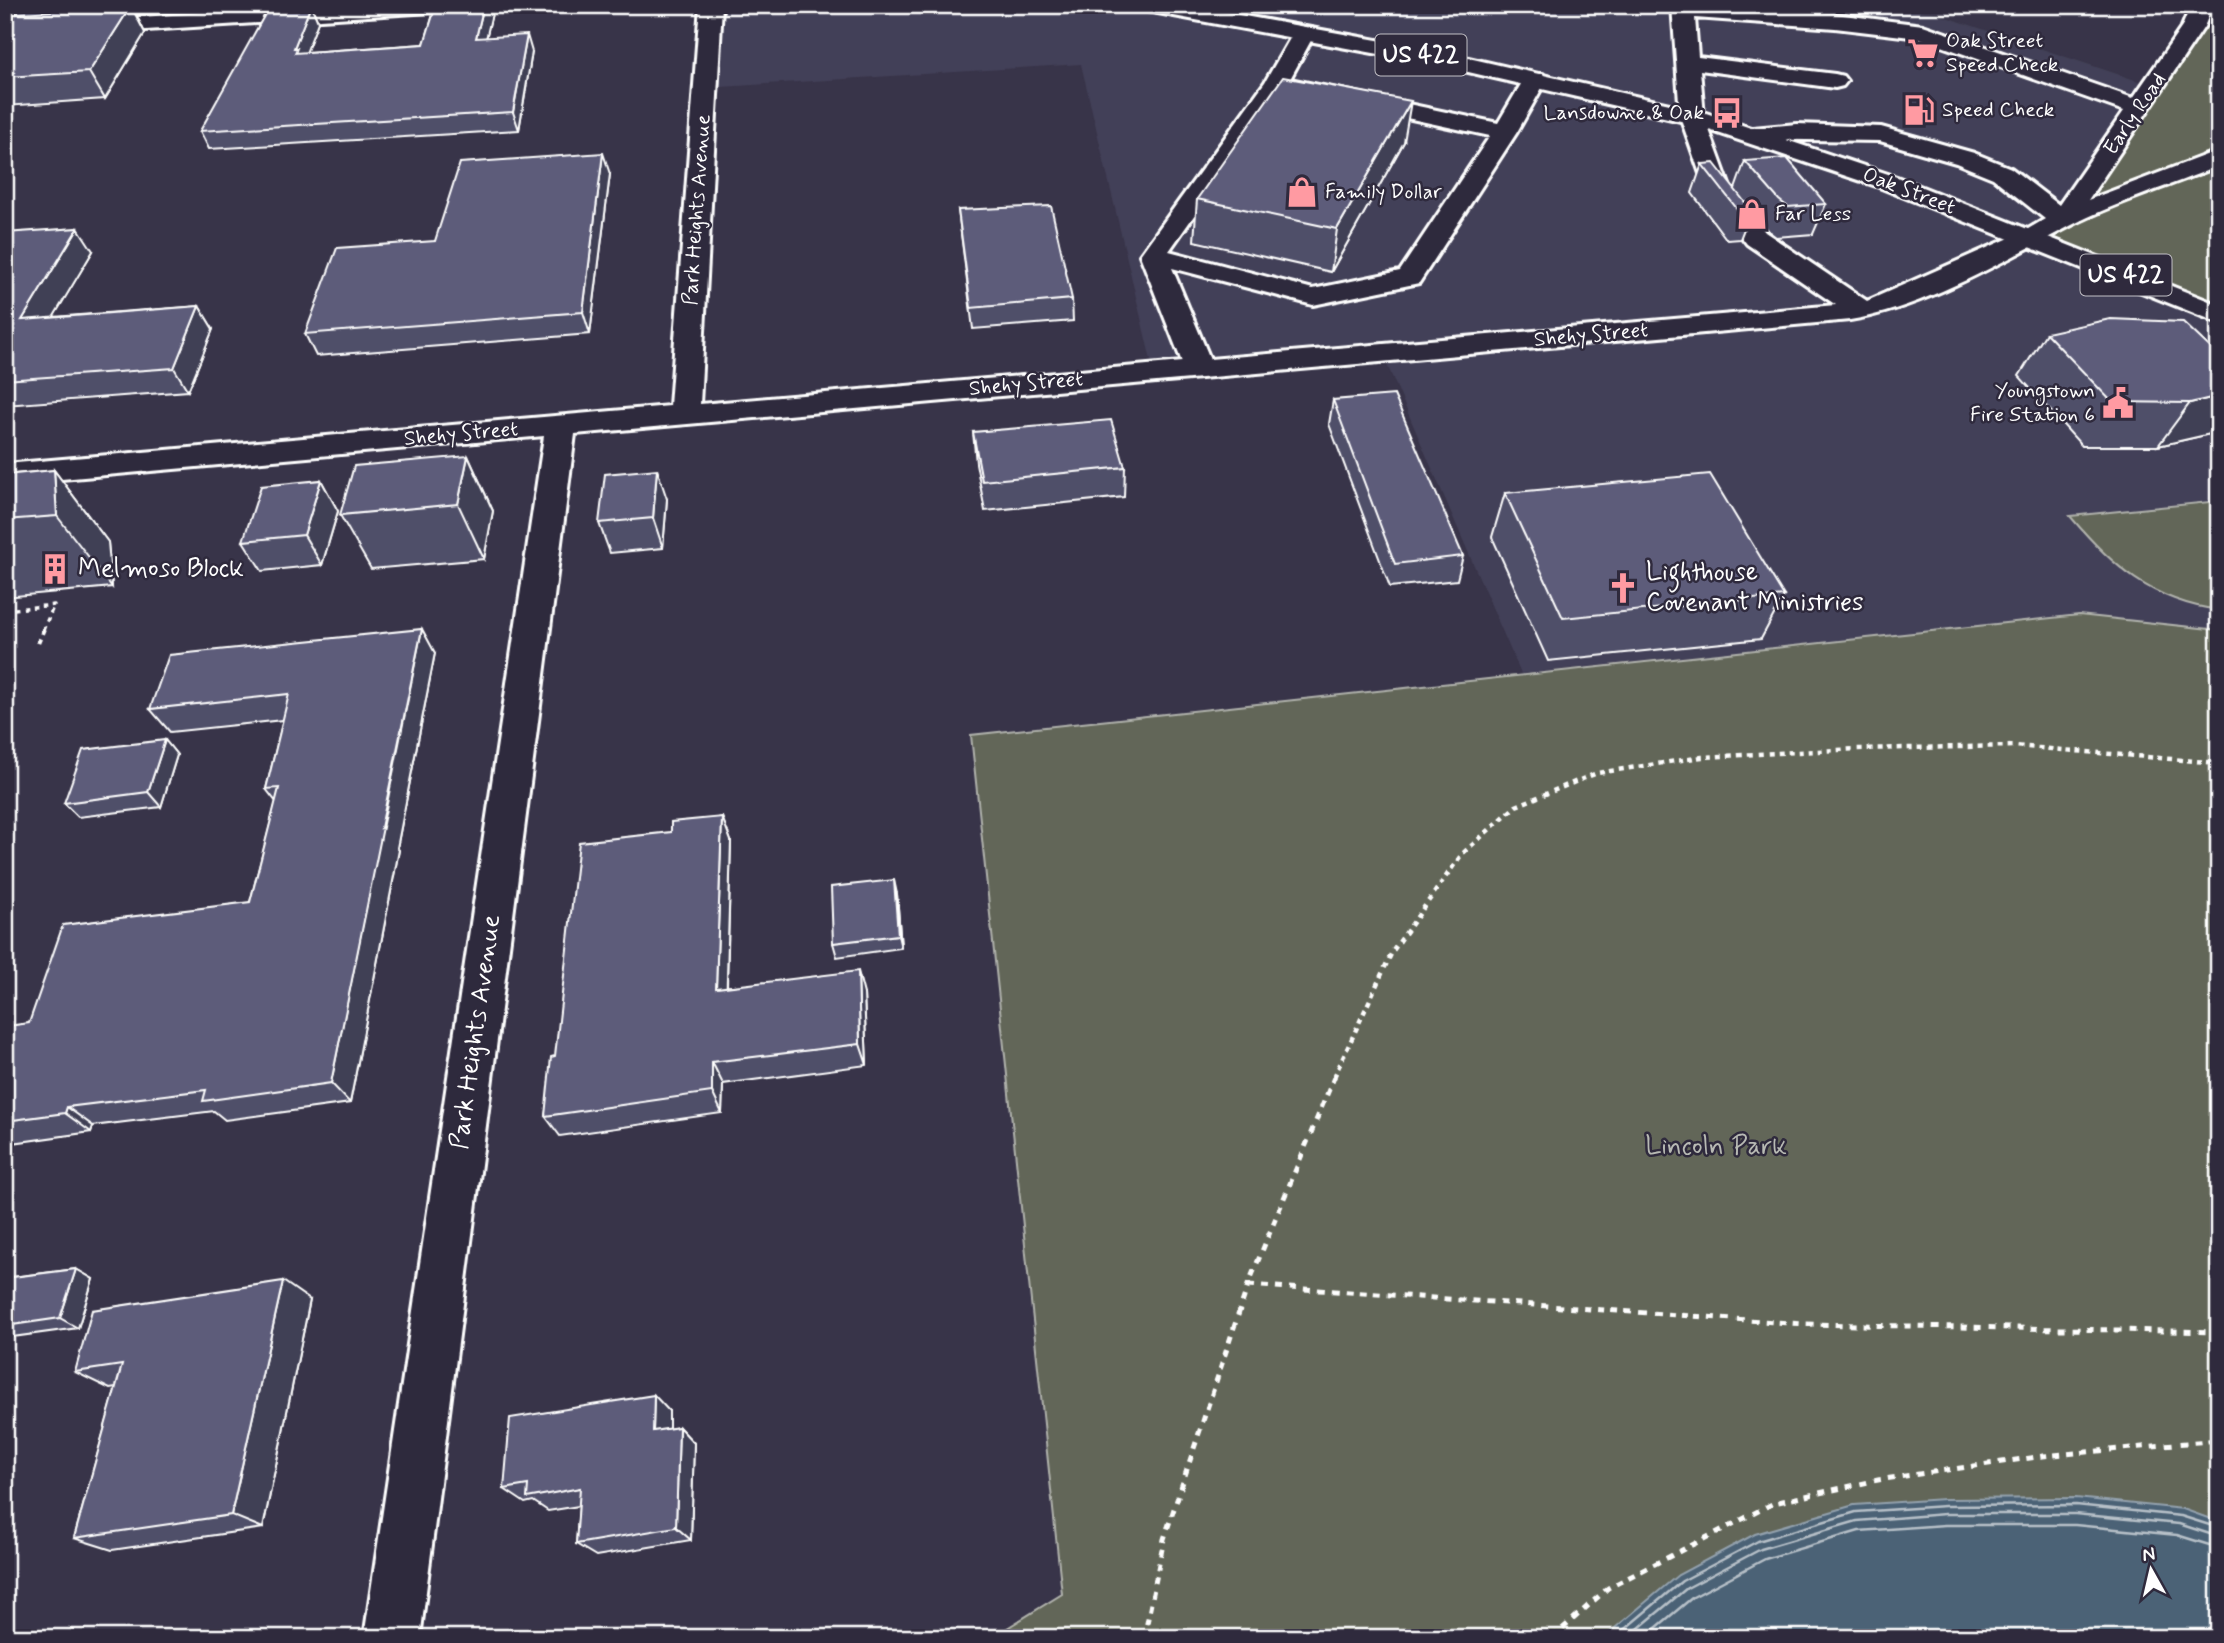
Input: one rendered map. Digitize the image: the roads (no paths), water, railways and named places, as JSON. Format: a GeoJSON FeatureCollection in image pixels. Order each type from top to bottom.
{"type":"FeatureCollection","features":[{"type":"Feature","properties":{"kind":"main road"},"geometry":{"type":"LineString","coordinates":[[5,32],[447,5]]}},
{"type":"Feature","properties":{"kind":"main road","name":"Park Heights Avenue"},"geometry":{"type":"LineString","coordinates":[[684,414],[711,5]]}},
{"type":"Feature","properties":{"kind":"main road","name":"Oak Street"},"geometry":{"type":"LineString","coordinates":[[1147,5],[1535,79],[1692,116],[1888,182],[2032,238]]}},
{"type":"Feature","properties":{"kind":"main road","name":"Early Road"},"geometry":{"type":"LineString","coordinates":[[2062,220],[2193,27],[2202,5]]}},
{"type":"Feature","properties":{"kind":"main road"},"geometry":{"type":"LineString","coordinates":[[1863,310],[1756,238],[1718,191],[1692,116],[1684,8],[1835,21],[1923,32],[2139,108]]}},
{"type":"Feature","properties":{"kind":"main road"},"geometry":{"type":"LineString","coordinates":[[1835,21],[1835,132]]}},
{"type":"Feature","properties":{"kind":"main road"},"geometry":{"type":"LineString","coordinates":[[1153,255],[1276,83],[1304,33]]}},
{"type":"Feature","properties":{"kind":"main road"},"geometry":{"type":"LineString","coordinates":[[1688,62],[1835,81]]}},
{"type":"Feature","properties":{"kind":"main road"},"geometry":{"type":"LineString","coordinates":[[1153,255],[1313,297],[1409,277],[1505,132],[1535,79]]}},
{"type":"Feature","properties":{"kind":"main road"},"geometry":{"type":"LineString","coordinates":[[1276,83],[1505,132]]}},
{"type":"Feature","properties":{"kind":"main road","name":"Oak Street"},"geometry":{"type":"LineString","coordinates":[[1751,134],[1797,131],[1881,134],[1965,158],[2002,173],[2062,220]]}},
{"type":"Feature","properties":{"kind":"main road"},"geometry":{"type":"LineString","coordinates":[[2032,238],[2062,220],[2219,158]]}},
{"type":"Feature","properties":{"kind":"main road","name":"Shehy Street"},"geometry":{"type":"LineString","coordinates":[[5,474],[1863,310],[1881,307],[2032,238]]}},
{"type":"Feature","properties":{"kind":"main road","name":"US 422"},"geometry":{"type":"LineString","coordinates":[[2032,238],[2219,315]]}},
{"type":"Feature","properties":{"kind":"main road"},"geometry":{"type":"LineString","coordinates":[[1153,255],[1200,369]]}},
{"type":"Feature","properties":{"kind":"main road","name":"Park Heights Avenue"},"geometry":{"type":"LineString","coordinates":[[392,1638],[561,425]]}},
{"type":"Feature","properties":{"kind":"water"},"geometry":{"type":"Polygon","coordinates":[[[2076,1498],[2183,1509],[2219,1522],[2219,1638],[1603,1638],[1678,1575],[1755,1534],[1854,1505],[1944,1499],[2076,1498]]]}},
{"type":"Feature","properties":{"kind":"place","name":"Oak Street Speed Check"},"geometry":{"type":"Point","coordinates":[1923,53]}},
{"type":"Feature","properties":{"kind":"place","name":"Speed Check"},"geometry":{"type":"Point","coordinates":[1919,110]}},
{"type":"Feature","properties":{"kind":"place","name":"Lansdowne & Oak"},"geometry":{"type":"Point","coordinates":[1727,113]}},
{"type":"Feature","properties":{"kind":"place","name":"Family Dollar"},"geometry":{"type":"Point","coordinates":[1302,192]}},
{"type":"Feature","properties":{"kind":"place","name":"Far Less"},"geometry":{"type":"Point","coordinates":[1752,214]}},
{"type":"Feature","properties":{"kind":"place","name":"Youngstown Fire Station 6"},"geometry":{"type":"Point","coordinates":[2118,403]}},
{"type":"Feature","properties":{"kind":"place","name":"Melmoso Block"},"geometry":{"type":"Point","coordinates":[55,569]}},
{"type":"Feature","properties":{"kind":"place","name":"Lighthouse Covenant Ministries"},"geometry":{"type":"Point","coordinates":[1623,588]}},
{"type":"Feature","properties":{"kind":"park label","name":"Lincoln Park"},"geometry":{"type":"Point","coordinates":[1716,1147]}}]}
